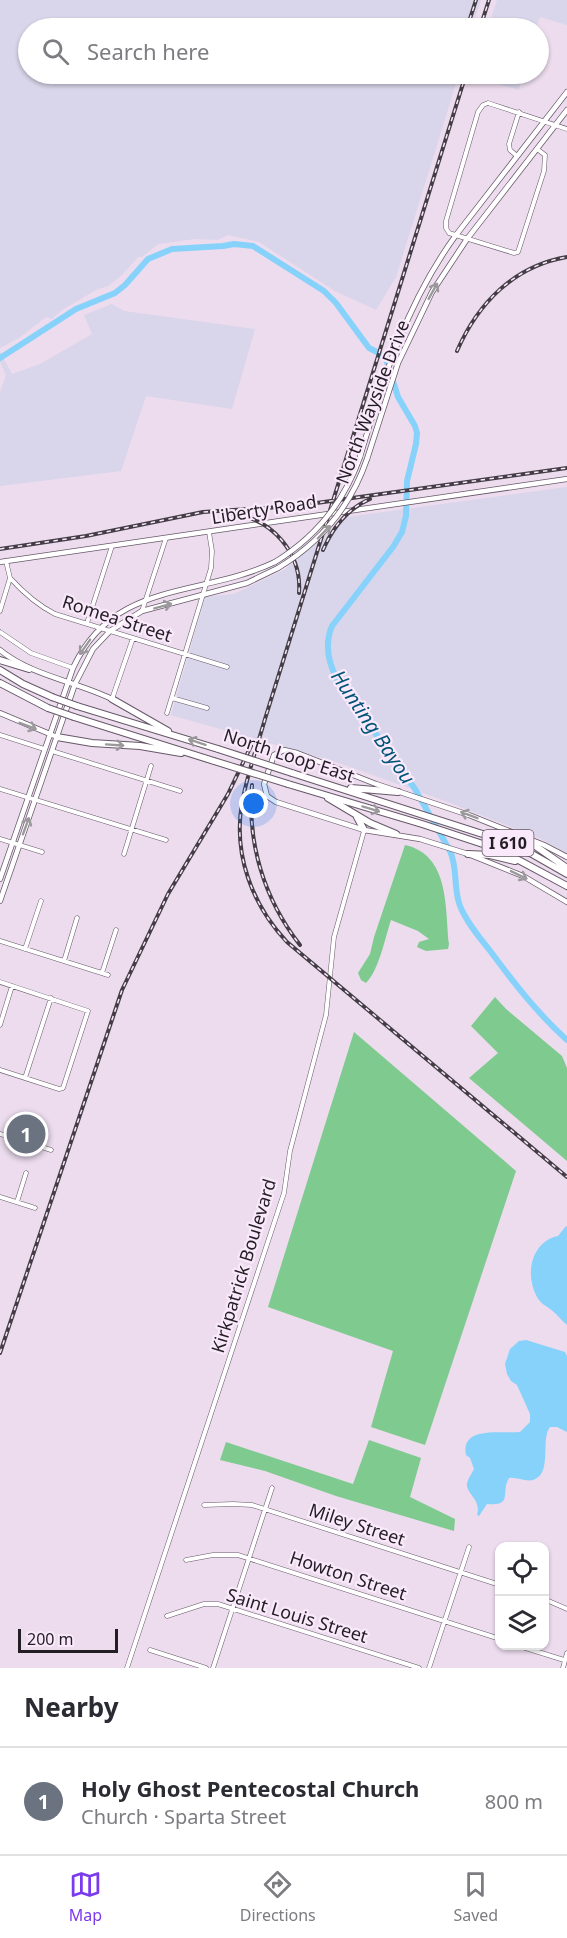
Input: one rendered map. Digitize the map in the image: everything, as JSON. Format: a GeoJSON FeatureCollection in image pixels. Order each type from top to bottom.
{"type":"FeatureCollection","features":[{"type":"Feature","properties":{"kind":"highway"},"geometry":{"type":"LineString","coordinates":[[0,660],[29,669]]}},
{"type":"Feature","properties":{"kind":"highway","name":"North Loop East"},"geometry":{"type":"LineString","coordinates":[[0,670],[23,684],[77,706],[444,821],[513,845],[567,874]]}},
{"type":"Feature","properties":{"kind":"highway","name":"North Loop East"},"geometry":{"type":"LineString","coordinates":[[0,683],[48,708],[74,717],[498,849],[567,886]]}},
{"type":"Feature","properties":{"kind":"highway"},"geometry":{"type":"LineString","coordinates":[[112,699],[176,736]]}},
{"type":"Feature","properties":{"kind":"highway"},"geometry":{"type":"LineString","coordinates":[[57,737],[92,743],[140,746],[175,753],[187,752]]}},
{"type":"Feature","properties":{"kind":"highway"},"geometry":{"type":"LineString","coordinates":[[337,787],[398,792]]}},
{"type":"Feature","properties":{"kind":"highway"},"geometry":{"type":"LineString","coordinates":[[321,793],[354,814],[396,834]]}},
{"type":"Feature","properties":{"kind":"highway"},"geometry":{"type":"LineString","coordinates":[[354,814],[360,819],[364,830]]}},
{"type":"Feature","properties":{"kind":"highway"},"geometry":{"type":"LineString","coordinates":[[520,836],[567,868]]}},
{"type":"Feature","properties":{"kind":"highway"},"geometry":{"type":"LineString","coordinates":[[468,854],[490,855],[528,864]]}},
{"type":"Feature","properties":{"kind":"main road","name":"North Wayside Drive"},"geometry":{"type":"LineString","coordinates":[[0,879],[49,734],[83,647],[100,628],[128,607],[250,572],[275,562],[302,543],[325,521],[344,493],[360,457],[393,350],[423,286],[456,236],[567,92]]}},
{"type":"Feature","properties":{"kind":"main road","name":"North Wayside Drive"},"geometry":{"type":"LineString","coordinates":[[0,901],[75,684],[93,649],[110,631],[142,611],[247,583],[278,568],[307,548],[332,524],[351,497],[368,459],[398,363],[432,292],[467,239],[567,110]]}},
{"type":"Feature","properties":{"kind":"main road"},"geometry":{"type":"LineString","coordinates":[[493,187],[502,194]]}},
{"type":"Feature","properties":{"kind":"main road","name":"Liberty Road"},"geometry":{"type":"LineString","coordinates":[[0,562],[567,478]]}},
{"type":"Feature","properties":{"kind":"main road"},"geometry":{"type":"LineString","coordinates":[[0,650],[29,669],[91,688],[112,699]]}},
{"type":"Feature","properties":{"kind":"main road"},"geometry":{"type":"LineString","coordinates":[[0,713],[57,737]]}},
{"type":"Feature","properties":{"kind":"main road"},"geometry":{"type":"LineString","coordinates":[[567,857],[430,801],[398,792],[297,753],[284,750],[274,755],[264,784],[269,798],[364,830],[396,834],[468,854],[523,876],[567,902]]}},
{"type":"Feature","properties":{"kind":"street"},"geometry":{"type":"LineString","coordinates":[[537,148],[544,155],[544,171],[520,250],[516,253],[511,252],[449,232],[445,226],[478,112],[484,104],[488,103],[546,120],[567,129]]}},
{"type":"Feature","properties":{"kind":"street"},"geometry":{"type":"LineString","coordinates":[[517,156],[510,150],[509,144],[519,112]]}},
{"type":"Feature","properties":{"kind":"street"},"geometry":{"type":"LineString","coordinates":[[167,713],[211,568],[212,551],[209,532]]}},
{"type":"Feature","properties":{"kind":"street"},"geometry":{"type":"LineString","coordinates":[[142,611],[166,538]]}},
{"type":"Feature","properties":{"kind":"street"},"geometry":{"type":"LineString","coordinates":[[87,624],[112,546]]}},
{"type":"Feature","properties":{"kind":"street"},"geometry":{"type":"LineString","coordinates":[[0,611],[10,578],[6,561]]}},
{"type":"Feature","properties":{"kind":"street","name":"Romea Street"},"geometry":{"type":"LineString","coordinates":[[10,578],[44,608],[87,624],[227,667]]}},
{"type":"Feature","properties":{"kind":"street"},"geometry":{"type":"LineString","coordinates":[[0,632],[31,652],[73,668]]}},
{"type":"Feature","properties":{"kind":"street"},"geometry":{"type":"LineString","coordinates":[[112,699],[133,638]]}},
{"type":"Feature","properties":{"kind":"street"},"geometry":{"type":"LineString","coordinates":[[172,698],[207,708]]}},
{"type":"Feature","properties":{"kind":"street"},"geometry":{"type":"LineString","coordinates":[[0,735],[44,748]]}},
{"type":"Feature","properties":{"kind":"street"},"geometry":{"type":"LineString","coordinates":[[52,751],[180,791]]}},
{"type":"Feature","properties":{"kind":"street"},"geometry":{"type":"LineString","coordinates":[[124,854],[151,766]]}},
{"type":"Feature","properties":{"kind":"street"},"geometry":{"type":"LineString","coordinates":[[0,789],[166,840]]}},
{"type":"Feature","properties":{"kind":"street","name":"Kirkpatrick Boulevard"},"geometry":{"type":"LineString","coordinates":[[127,1668],[284,1193],[290,1151],[326,1015],[333,937],[364,830]]}},
{"type":"Feature","properties":{"kind":"street"},"geometry":{"type":"LineString","coordinates":[[0,839],[42,852]]}},
{"type":"Feature","properties":{"kind":"street"},"geometry":{"type":"LineString","coordinates":[[25,948],[41,901]]}},
{"type":"Feature","properties":{"kind":"street"},"geometry":{"type":"LineString","coordinates":[[64,961],[77,918]]}},
{"type":"Feature","properties":{"kind":"street"},"geometry":{"type":"LineString","coordinates":[[102,973],[116,930]]}},
{"type":"Feature","properties":{"kind":"street"},"geometry":{"type":"LineString","coordinates":[[0,941],[108,975]]}},
{"type":"Feature","properties":{"kind":"street"},"geometry":{"type":"LineString","coordinates":[[0,982],[88,1011],[63,1088],[59,1089],[0,1070]]}},
{"type":"Feature","properties":{"kind":"street"},"geometry":{"type":"LineString","coordinates":[[0,1025],[12,986]]}},
{"type":"Feature","properties":{"kind":"street"},"geometry":{"type":"LineString","coordinates":[[25,1078],[51,998]]}},
{"type":"Feature","properties":{"kind":"street"},"geometry":{"type":"LineString","coordinates":[[0,1134],[51,1150]]}},
{"type":"Feature","properties":{"kind":"street"},"geometry":{"type":"LineString","coordinates":[[17,1202],[26,1173]]}},
{"type":"Feature","properties":{"kind":"street"},"geometry":{"type":"LineString","coordinates":[[0,1197],[35,1208]]}},
{"type":"Feature","properties":{"kind":"street"},"geometry":{"type":"LineString","coordinates":[[213,1668],[272,1488]]}},
{"type":"Feature","properties":{"kind":"street","name":"Miley Street"},"geometry":{"type":"LineString","coordinates":[[204,1505],[242,1504],[264,1509],[495,1583]]}},
{"type":"Feature","properties":{"kind":"street"},"geometry":{"type":"LineString","coordinates":[[429,1668],[469,1547]]}},
{"type":"Feature","properties":{"kind":"street","name":"Howton Street"},"geometry":{"type":"LineString","coordinates":[[186,1560],[225,1554],[248,1558],[495,1637]]}},
{"type":"Feature","properties":{"kind":"street"},"geometry":{"type":"LineString","coordinates":[[549,1601],[567,1610]]}},
{"type":"Feature","properties":{"kind":"street","name":"Saint Louis Street"},"geometry":{"type":"LineString","coordinates":[[167,1616],[204,1604],[218,1604],[418,1668]]}},
{"type":"Feature","properties":{"kind":"street"},"geometry":{"type":"LineString","coordinates":[[150,1650],[206,1668]]}},
{"type":"Feature","properties":{"kind":"street"},"geometry":{"type":"LineString","coordinates":[[532,1650],[564,1660]]}},
{"type":"Feature","properties":{"kind":"street"},"geometry":{"type":"LineString","coordinates":[[562,1668],[567,1653]]}},
{"type":"Feature","properties":{"kind":"shaded area"},"geometry":{"type":"Polygon","coordinates":[[[0,0],[481,0],[475,18],[18,18],[18,84],[456,84],[396,277],[376,310],[335,291],[259,242],[228,235],[218,240],[195,239],[158,244],[142,257],[138,257],[122,275],[108,286],[96,290],[62,310],[52,319],[46,317],[19,338],[0,348],[0,0]]]}},
{"type":"Feature","properties":{"kind":"shaded area"},"geometry":{"type":"Polygon","coordinates":[[[497,0],[567,0],[567,25],[540,17],[491,18],[497,0]]]}},
{"type":"Feature","properties":{"kind":"shaded area"},"geometry":{"type":"Polygon","coordinates":[[[498,84],[520,84],[519,90],[498,84]]]}},
{"type":"Feature","properties":{"kind":"shaded area"},"geometry":{"type":"Polygon","coordinates":[[[112,304],[124,311],[255,329],[232,409],[146,396],[121,471],[0,486],[0,392],[6,375],[0,362],[0,351],[12,374],[40,364],[92,334],[84,315],[112,304]]]}},
{"type":"Feature","properties":{"kind":"shaded area"},"geometry":{"type":"Polygon","coordinates":[[[567,487],[567,853],[539,838],[448,802],[336,762],[171,715],[205,597],[234,594],[284,570],[347,517],[567,487]]]}},
{"type":"Feature","properties":{"kind":"green space"},"geometry":{"type":"Polygon","coordinates":[[[405,845],[420,851],[438,871],[445,899],[448,949],[426,951],[417,947],[419,942],[429,939],[418,931],[391,920],[378,962],[366,983],[361,980],[358,973],[370,954],[405,845]]]}},
{"type":"Feature","properties":{"kind":"green space"},"geometry":{"type":"Polygon","coordinates":[[[495,997],[562,1056],[567,1068],[567,1161],[469,1078],[498,1053],[471,1026],[495,997]]]}},
{"type":"Feature","properties":{"kind":"green space"},"geometry":{"type":"Polygon","coordinates":[[[354,1032],[516,1171],[425,1445],[371,1427],[393,1351],[268,1307],[354,1032]]]}},
{"type":"Feature","properties":{"kind":"green space"},"geometry":{"type":"Polygon","coordinates":[[[369,1440],[421,1458],[410,1497],[455,1519],[454,1531],[336,1496],[265,1471],[220,1460],[226,1442],[353,1484],[369,1440]]]}},
{"type":"Feature","properties":{"kind":"water"},"geometry":{"type":"Polygon","coordinates":[[[566,1226],[567,1325],[539,1299],[531,1278],[533,1260],[537,1251],[549,1239],[558,1236],[566,1226]]]}},
{"type":"Feature","properties":{"kind":"water"},"geometry":{"type":"Polygon","coordinates":[[[526,1340],[565,1352],[567,1356],[567,1432],[557,1427],[550,1427],[547,1432],[543,1471],[533,1480],[509,1478],[503,1501],[487,1504],[479,1516],[476,1501],[467,1487],[474,1469],[470,1458],[466,1455],[466,1445],[476,1435],[484,1433],[520,1432],[530,1422],[530,1414],[517,1385],[507,1374],[505,1364],[510,1349],[519,1341],[526,1340]]]}},
{"type":"Feature","properties":{"kind":"waterway","name":"Hunting Bayou"},"geometry":{"type":"LineString","coordinates":[[0,358],[76,309],[115,293],[148,259],[172,249],[234,244],[253,246],[324,291],[336,303],[369,348],[386,359],[398,397],[417,433],[407,481],[406,516],[402,532],[393,547],[332,626],[328,640],[329,660],[337,679],[415,789],[450,851],[454,864],[458,899],[466,918],[527,998],[567,1040]]}},
{"type":"Feature","properties":{"kind":"railway"},"geometry":{"type":"LineString","coordinates":[[470,18],[476,0]]}},
{"type":"Feature","properties":{"kind":"railway"},"geometry":{"type":"LineString","coordinates":[[483,18],[489,0]]}},
{"type":"Feature","properties":{"kind":"railway"},"geometry":{"type":"LineString","coordinates":[[463,84],[252,761],[242,803],[240,841],[243,860],[255,895],[264,912],[287,942],[567,1177]]}},
{"type":"Feature","properties":{"kind":"railway"},"geometry":{"type":"LineString","coordinates":[[457,351],[476,317],[500,289],[530,269],[567,257]]}},
{"type":"Feature","properties":{"kind":"railway"},"geometry":{"type":"LineString","coordinates":[[0,549],[86,536],[203,512],[295,506],[567,468]]}},
{"type":"Feature","properties":{"kind":"railway"},"geometry":{"type":"LineString","coordinates":[[323,550],[331,534],[348,513],[370,499]]}},
{"type":"Feature","properties":{"kind":"railway"},"geometry":{"type":"LineString","coordinates":[[233,514],[261,523],[282,541],[296,565],[299,593]]}},
{"type":"Feature","properties":{"kind":"railway"},"geometry":{"type":"LineString","coordinates":[[0,1353],[122,990],[168,894],[228,794],[251,746]]}},
{"type":"Feature","properties":{"kind":"railway"},"geometry":{"type":"LineString","coordinates":[[252,785],[252,828],[261,870],[277,909],[300,945]]}},
{"type":"Feature","properties":{"kind":"place","name":"Holy Ghost Pentecostal Church"},"geometry":{"type":"Point","coordinates":[26,1134]}}]}
